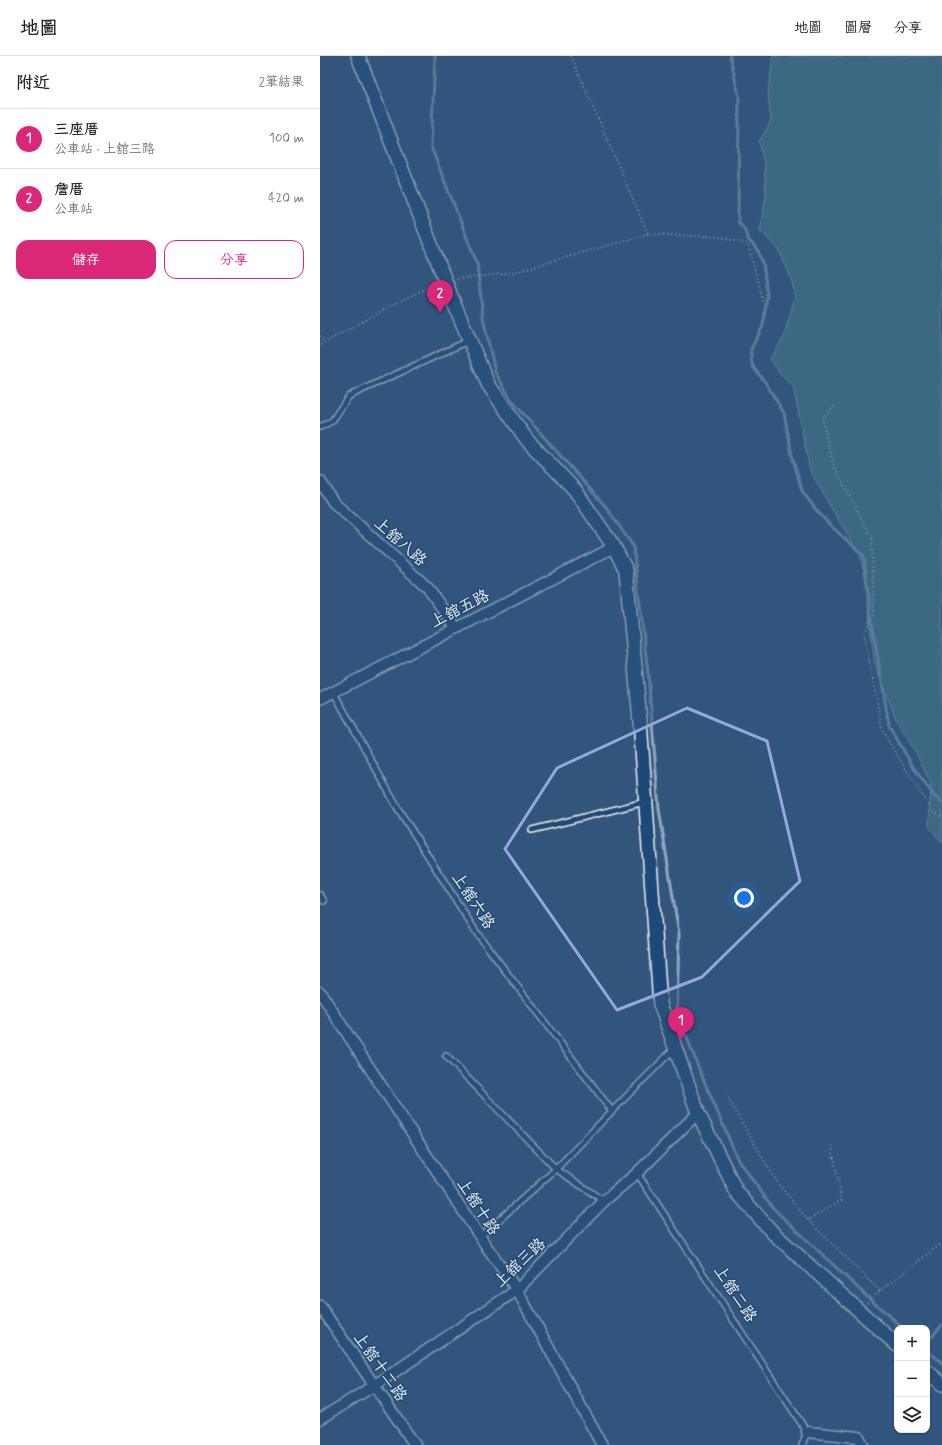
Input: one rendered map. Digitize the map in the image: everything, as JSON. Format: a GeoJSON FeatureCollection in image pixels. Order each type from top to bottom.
{"type":"FeatureCollection","features":[{"type":"Feature","properties":{"kind":"street"},"geometry":{"type":"LineString","coordinates":[[358,56],[445,280],[488,384],[527,440],[575,490],[614,547],[626,570],[640,721],[660,1004],[698,1113],[736,1191],[772,1232],[894,1342]]}},
{"type":"Feature","properties":{"kind":"street","name":"上舘八路"},"geometry":{"type":"LineString","coordinates":[[320,481],[333,502],[427,587],[456,628]]}},
{"type":"Feature","properties":{"kind":"street","name":"上舘五路"},"geometry":{"type":"LineString","coordinates":[[320,699],[614,547]]}},
{"type":"Feature","properties":{"kind":"street","name":"上舘十路"},"geometry":{"type":"LineString","coordinates":[[320,992],[480,1237],[517,1290],[602,1445]]}},
{"type":"Feature","properties":{"kind":"street","name":"上舘三路"},"geometry":{"type":"LineString","coordinates":[[320,1419],[375,1385],[517,1290],[604,1202],[637,1173],[698,1113]]}},
{"type":"Feature","properties":{"kind":"street","name":"上舘十二路"},"geometry":{"type":"LineString","coordinates":[[320,1306],[416,1445]]}},
{"type":"Feature","properties":{"kind":"street"},"geometry":{"type":"LineString","coordinates":[[930,1374],[942,1384]]}},
{"type":"Feature","properties":{"kind":"street"},"geometry":{"type":"LineString","coordinates":[[808,1432],[859,1437],[863,1445]]}},
{"type":"Feature","properties":{"kind":"lane"},"geometry":{"type":"LineString","coordinates":[[320,427],[332,421],[349,396],[469,340]]}},
{"type":"Feature","properties":{"kind":"lane","name":"上舘六路"},"geometry":{"type":"LineString","coordinates":[[333,691],[397,807],[476,932],[612,1111]]}},
{"type":"Feature","properties":{"kind":"lane"},"geometry":{"type":"LineString","coordinates":[[532,830],[646,802]]}},
{"type":"Feature","properties":{"kind":"lane"},"geometry":{"type":"LineString","coordinates":[[320,895],[324,901]]}},
{"type":"Feature","properties":{"kind":"lane"},"geometry":{"type":"LineString","coordinates":[[480,1237],[556,1169],[675,1048]]}},
{"type":"Feature","properties":{"kind":"lane"},"geometry":{"type":"LineString","coordinates":[[446,1056],[556,1169],[604,1202]]}},
{"type":"Feature","properties":{"kind":"lane","name":"上舘二路"},"geometry":{"type":"LineString","coordinates":[[637,1173],[808,1432]]}},
{"type":"Feature","properties":{"kind":"lane"},"geometry":{"type":"LineString","coordinates":[[802,1445],[808,1432]]}},
{"type":"Feature","properties":{"kind":"path"},"geometry":{"type":"LineString","coordinates":[[571,56],[648,234]]}},
{"type":"Feature","properties":{"kind":"path"},"geometry":{"type":"LineString","coordinates":[[320,345],[400,301],[445,280],[511,273],[648,234],[721,237],[748,244],[763,301]]}},
{"type":"Feature","properties":{"kind":"path"},"geometry":{"type":"LineString","coordinates":[[320,336],[324,342]]}},
{"type":"Feature","properties":{"kind":"path"},"geometry":{"type":"LineString","coordinates":[[834,406],[822,419],[834,466],[872,538],[874,615],[864,633],[882,728],[893,749],[933,812],[942,818]]}},
{"type":"Feature","properties":{"kind":"path"},"geometry":{"type":"LineString","coordinates":[[726,1095],[777,1182],[808,1220],[880,1291]]}},
{"type":"Feature","properties":{"kind":"path"},"geometry":{"type":"LineString","coordinates":[[808,1220],[842,1200],[831,1143]]}},
{"type":"Feature","properties":{"kind":"path"},"geometry":{"type":"LineString","coordinates":[[858,1311],[880,1291],[942,1243]]}},
{"type":"Feature","properties":{"kind":"highlighted area"},"geometry":{"type":"Polygon","coordinates":[[[687,708],[767,741],[800,881],[702,977],[617,1010],[505,849],[557,768],[687,708]]]}},
{"type":"Feature","properties":{"kind":"green space"},"geometry":{"type":"Polygon","coordinates":[[[773,56],[942,56],[942,843],[929,826],[931,784],[916,753],[896,719],[875,665],[869,621],[871,602],[860,555],[810,470],[793,386],[784,378],[770,359],[784,337],[795,296],[791,278],[779,250],[760,230],[766,196],[764,163],[759,142],[771,121],[768,95],[773,56]]]}},
{"type":"Feature","properties":{"kind":"waterway"},"geometry":{"type":"LineString","coordinates":[[435,56],[431,147],[477,263],[483,317],[495,372],[512,401],[606,507],[633,546],[648,673],[659,809],[679,934],[677,1012],[699,1069],[738,1160],[773,1208],[861,1291],[900,1325]]}},
{"type":"Feature","properties":{"kind":"waterway"},"geometry":{"type":"LineString","coordinates":[[730,56],[739,97],[738,222],[744,228],[748,239],[758,251],[763,263],[767,296],[763,326],[751,349],[753,367],[765,382],[784,413],[792,455],[802,491],[830,525],[864,556],[869,605],[889,725],[913,767],[935,797],[942,802]]}},
{"type":"Feature","properties":{"kind":"waterway"},"geometry":{"type":"LineString","coordinates":[[930,1339],[942,1325]]}},
{"type":"Feature","properties":{"kind":"waterway"},"geometry":{"type":"LineString","coordinates":[[930,1353],[942,1363]]}},
{"type":"Feature","properties":{"kind":"place","name":"詹厝"},"geometry":{"type":"Point","coordinates":[440,313]}},
{"type":"Feature","properties":{"kind":"place","name":"三座厝"},"geometry":{"type":"Point","coordinates":[681,1040]}}]}
